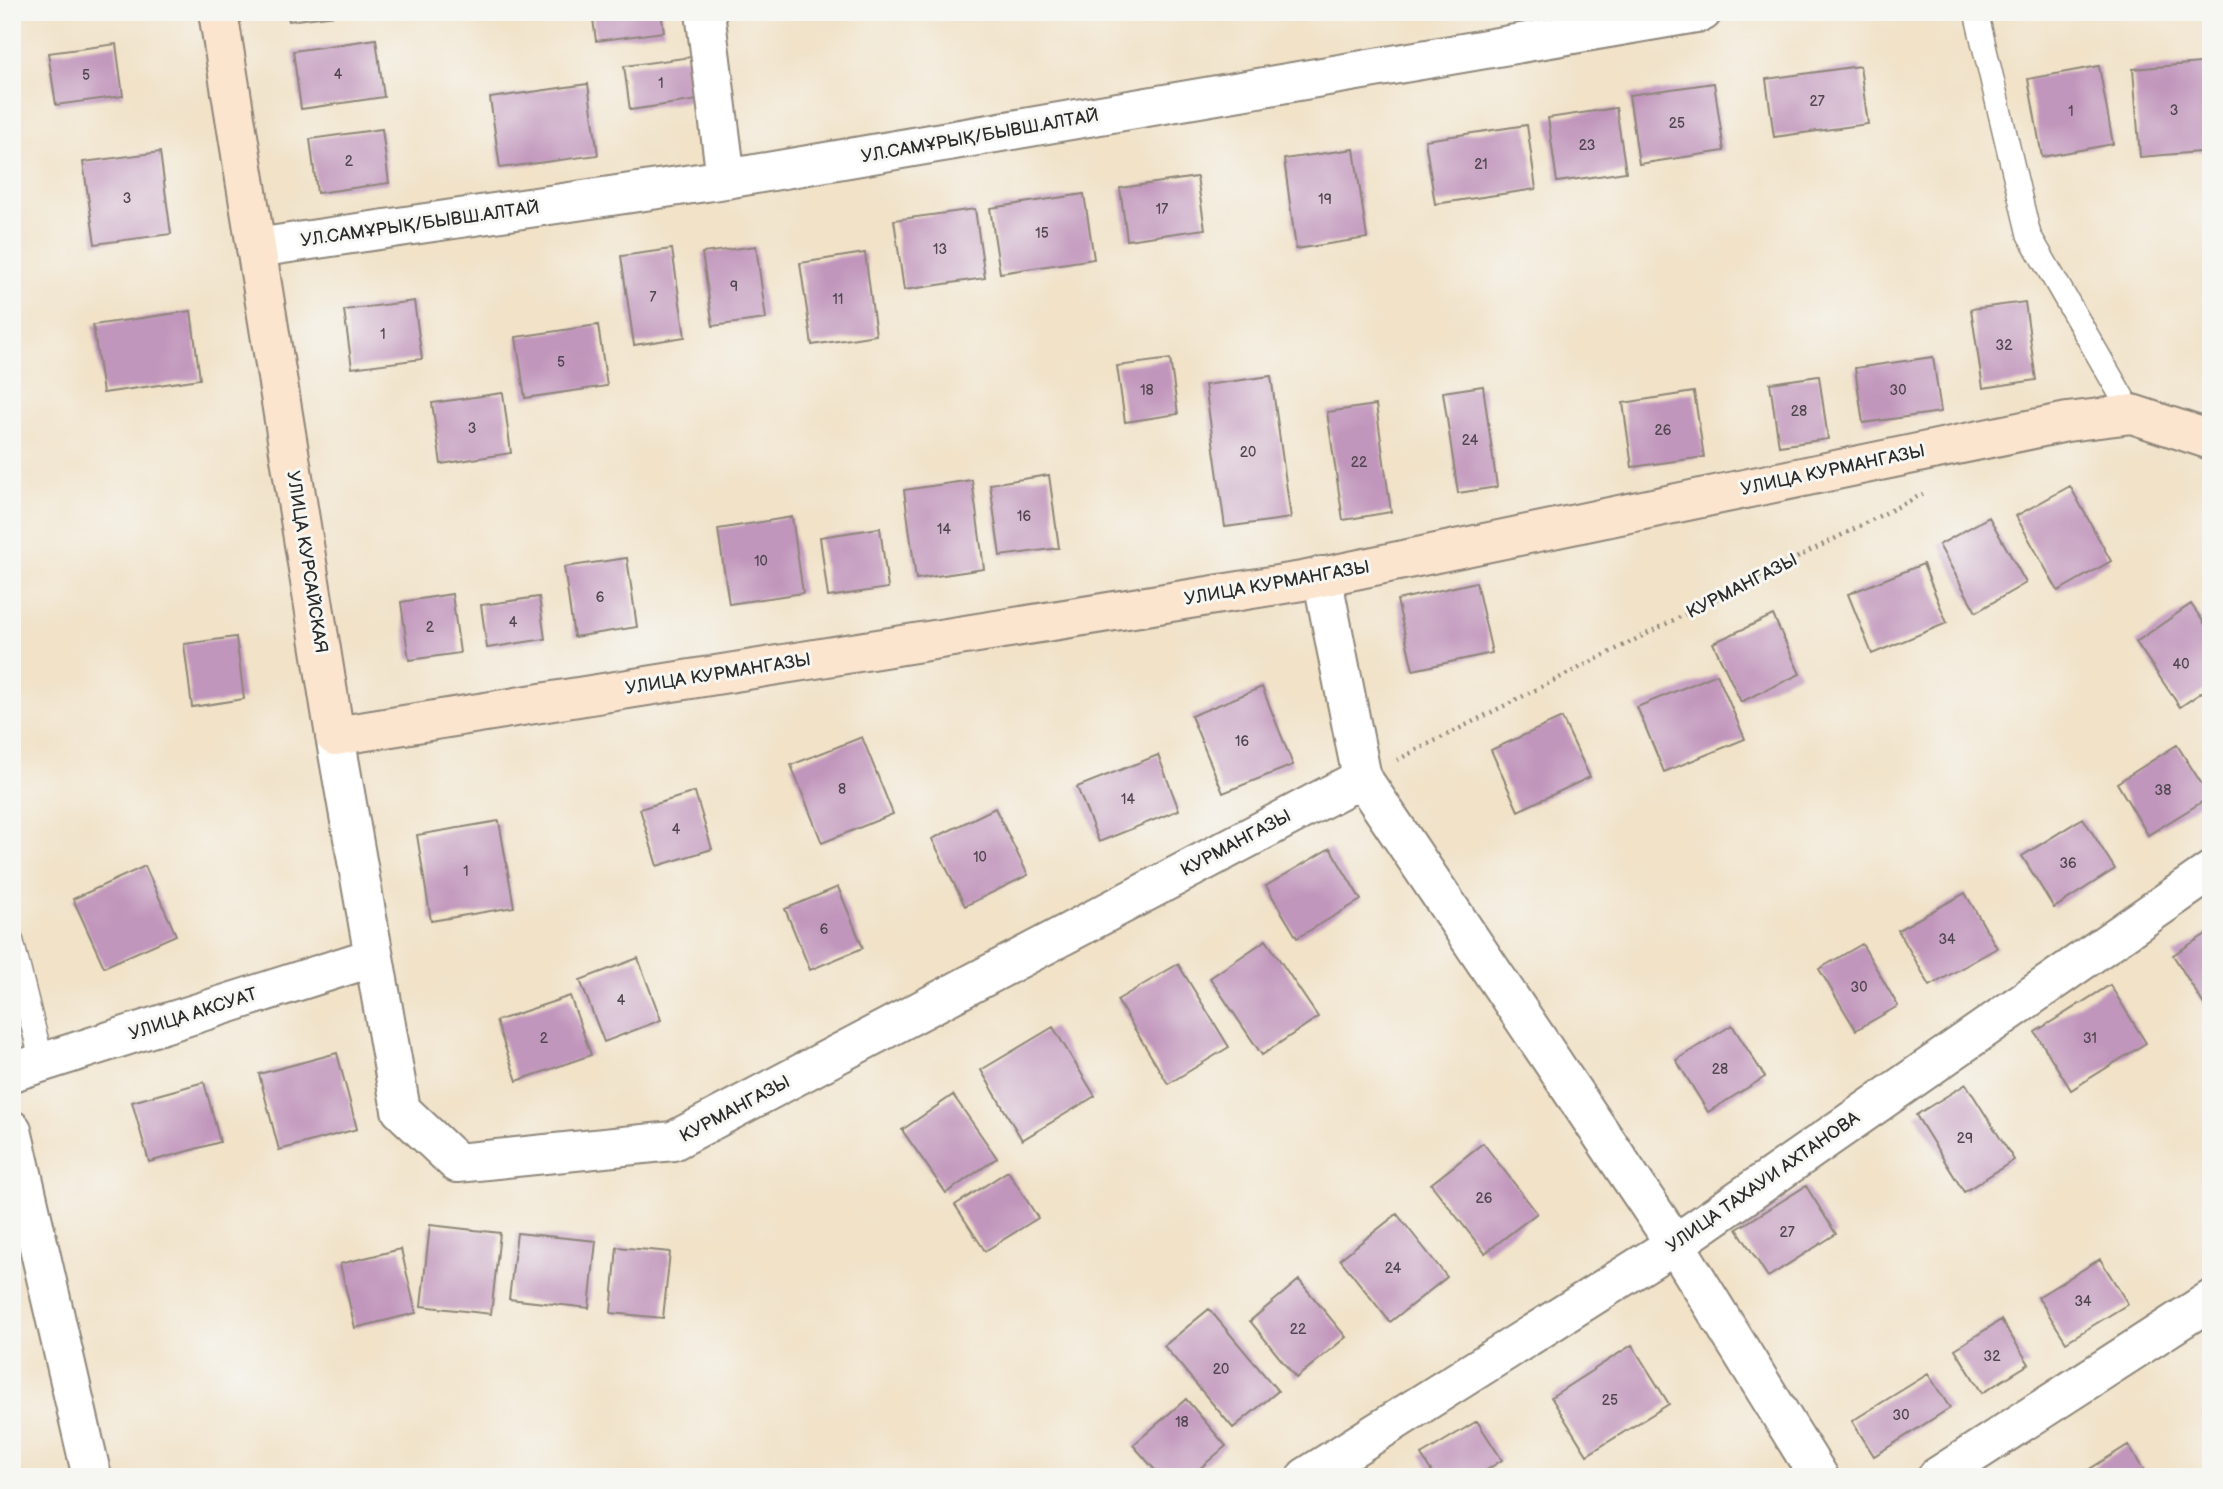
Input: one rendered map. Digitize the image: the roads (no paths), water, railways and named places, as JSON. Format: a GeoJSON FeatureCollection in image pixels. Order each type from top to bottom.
{"type":"FeatureCollection","features":[{"type":"Feature","properties":{"kind":"street","name":"УЛИЦА КУРСАЙСКАЯ"},"geometry":{"type":"LineString","coordinates":[[218,12],[335,736],[401,1110]]}},
{"type":"Feature","properties":{"kind":"street"},"geometry":{"type":"LineString","coordinates":[[705,12],[726,179]]}},
{"type":"Feature","properties":{"kind":"street","name":"УЛ.САМҰРЫҚ/БЫВШ.АЛТАЙ"},"geometry":{"type":"LineString","coordinates":[[256,248],[726,179],[1702,12]]}},
{"type":"Feature","properties":{"kind":"street","name":"УЛИЦА КУРМАНГАЗЫ"},"geometry":{"type":"LineString","coordinates":[[335,736],[1322,576],[2067,422],[2132,414],[2211,440]]}},
{"type":"Feature","properties":{"kind":"street"},"geometry":{"type":"LineString","coordinates":[[1322,576],[1362,778],[1675,1244],[1819,1477]]}},
{"type":"Feature","properties":{"kind":"street","name":"КУРМАНГАЗЫ"},"geometry":{"type":"LineString","coordinates":[[401,1110],[457,1163],[673,1141],[1362,778]]}},
{"type":"Feature","properties":{"kind":"street","name":"УЛИЦА ТАХАУИ АХТАНОВА"},"geometry":{"type":"LineString","coordinates":[[1306,1477],[1675,1244],[2211,871]]}},
{"type":"Feature","properties":{"kind":"street","name":"УЛИЦА АКСУАТ"},"geometry":{"type":"LineString","coordinates":[[27,1067],[374,957]]}},
{"type":"Feature","properties":{"kind":"street"},"geometry":{"type":"LineString","coordinates":[[12,1130],[92,1477]]}},
{"type":"Feature","properties":{"kind":"street"},"geometry":{"type":"LineString","coordinates":[[1937,1477],[2211,1300]]}},
{"type":"Feature","properties":{"kind":"lane"},"geometry":{"type":"LineString","coordinates":[[1976,12],[2029,235],[2132,414]]}},
{"type":"Feature","properties":{"kind":"lane"},"geometry":{"type":"LineString","coordinates":[[12,942],[27,1067]]}}]}
